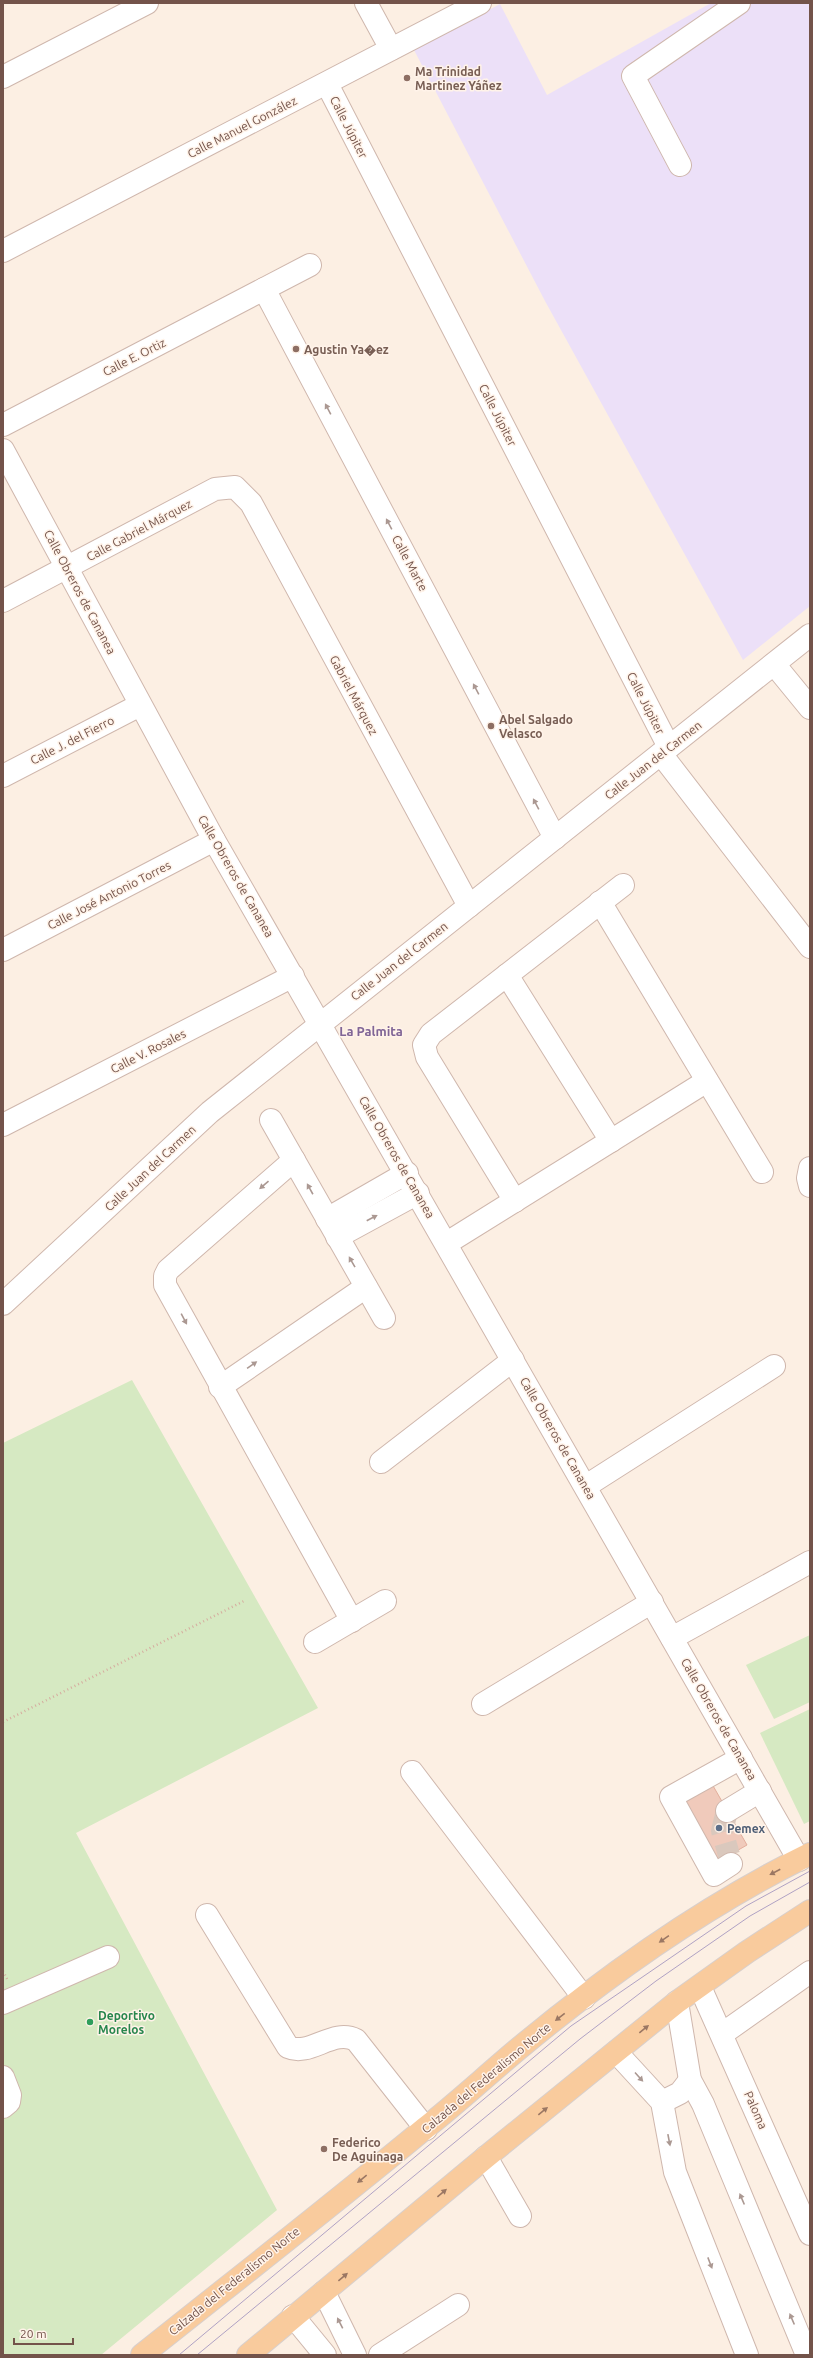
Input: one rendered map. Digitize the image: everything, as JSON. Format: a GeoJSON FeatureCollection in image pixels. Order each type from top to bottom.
{"type":"FeatureCollection","features":[{"type":"Feature","properties":{"kind":"main road","name":"Calzada del Federalismo Norte"},"geometry":{"type":"LineString","coordinates":[[142,2355],[426,2129],[518,2049],[639,1956],[688,1922],[741,1891],[805,1857]]}},
{"type":"Feature","properties":{"kind":"main road"},"geometry":{"type":"LineString","coordinates":[[248,2355],[293,2316],[486,2157],[677,2002],[747,1952],[810,1911]]}},
{"type":"Feature","properties":{"kind":"street"},"geometry":{"type":"LineString","coordinates":[[3,77],[147,3]]}},
{"type":"Feature","properties":{"kind":"street"},"geometry":{"type":"LineString","coordinates":[[366,3],[391,49]]}},
{"type":"Feature","properties":{"kind":"street","name":"Calle Manuel González"},"geometry":{"type":"LineString","coordinates":[[3,251],[327,84],[480,3]]}},
{"type":"Feature","properties":{"kind":"street"},"geometry":{"type":"LineString","coordinates":[[680,165],[633,76],[739,3]]}},
{"type":"Feature","properties":{"kind":"street","name":"Calle Júpiter"},"geometry":{"type":"LineString","coordinates":[[327,84],[665,750],[810,947]]}},
{"type":"Feature","properties":{"kind":"street","name":"Calle E. Ortiz"},"geometry":{"type":"LineString","coordinates":[[3,425],[310,265]]}},
{"type":"Feature","properties":{"kind":"street","name":"Calle Marte"},"geometry":{"type":"LineString","coordinates":[[264,289],[555,838]]}},
{"type":"Feature","properties":{"kind":"street","name":"Calle Obreros de Cananea"},"geometry":{"type":"LineString","coordinates":[[3,450],[214,840],[407,1173],[760,1791],[805,1857]]}},
{"type":"Feature","properties":{"kind":"street","name":"Calle Gabriel Márquez"},"geometry":{"type":"LineString","coordinates":[[3,601],[215,489],[235,487]]}},
{"type":"Feature","properties":{"kind":"street","name":"Gabriel Márquez"},"geometry":{"type":"LineString","coordinates":[[235,487],[251,503],[469,906]]}},
{"type":"Feature","properties":{"kind":"street","name":"Calle Juan del Carmen"},"geometry":{"type":"LineString","coordinates":[[3,1304],[210,1112],[810,636]]}},
{"type":"Feature","properties":{"kind":"street"},"geometry":{"type":"LineString","coordinates":[[774,664],[810,708]]}},
{"type":"Feature","properties":{"kind":"street","name":"Calle J. del Fierro"},"geometry":{"type":"LineString","coordinates":[[3,776],[140,705]]}},
{"type":"Feature","properties":{"kind":"street","name":"Calle José Antonio Torres"},"geometry":{"type":"LineString","coordinates":[[3,950],[214,840]]}},
{"type":"Feature","properties":{"kind":"street"},"geometry":{"type":"LineString","coordinates":[[515,1201],[427,1057],[424,1045],[431,1034],[623,885]]}},
{"type":"Feature","properties":{"kind":"street"},"geometry":{"type":"LineString","coordinates":[[600,902],[762,1172]]}},
{"type":"Feature","properties":{"kind":"street"},"geometry":{"type":"LineString","coordinates":[[507,975],[611,1141]]}},
{"type":"Feature","properties":{"kind":"street","name":"Calle V. Rosales"},"geometry":{"type":"LineString","coordinates":[[3,1125],[293,976]]}},
{"type":"Feature","properties":{"kind":"street"},"geometry":{"type":"LineString","coordinates":[[447,1243],[707,1081]]}},
{"type":"Feature","properties":{"kind":"street"},"geometry":{"type":"LineString","coordinates":[[271,1120],[384,1318]]}},
{"type":"Feature","properties":{"kind":"street"},"geometry":{"type":"LineString","coordinates":[[294,1160],[168,1270],[165,1276],[165,1284],[220,1387],[352,1620]]}},
{"type":"Feature","properties":{"kind":"street"},"geometry":{"type":"LineString","coordinates":[[810,1168],[808,1178],[810,1186]]}},
{"type":"Feature","properties":{"kind":"street"},"geometry":{"type":"LineString","coordinates":[[332,1228],[407,1173]]}},
{"type":"Feature","properties":{"kind":"street"},"geometry":{"type":"LineString","coordinates":[[332,1228],[418,1193]]}},
{"type":"Feature","properties":{"kind":"street"},"geometry":{"type":"LineString","coordinates":[[220,1387],[366,1287]]}},
{"type":"Feature","properties":{"kind":"street"},"geometry":{"type":"LineString","coordinates":[[381,1462],[513,1360]]}},
{"type":"Feature","properties":{"kind":"street"},"geometry":{"type":"LineString","coordinates":[[586,1486],[774,1366]]}},
{"type":"Feature","properties":{"kind":"street"},"geometry":{"type":"LineString","coordinates":[[672,1638],[810,1562]]}},
{"type":"Feature","properties":{"kind":"street"},"geometry":{"type":"LineString","coordinates":[[315,1642],[385,1601]]}},
{"type":"Feature","properties":{"kind":"street"},"geometry":{"type":"LineString","coordinates":[[483,1704],[652,1602]]}},
{"type":"Feature","properties":{"kind":"street"},"geometry":{"type":"LineString","coordinates":[[741,1758],[671,1797],[714,1875],[730,1860],[741,1891]]}},
{"type":"Feature","properties":{"kind":"street"},"geometry":{"type":"LineString","coordinates":[[412,1772],[584,1998]]}},
{"type":"Feature","properties":{"kind":"street"},"geometry":{"type":"LineString","coordinates":[[728,1811],[760,1791]]}},
{"type":"Feature","properties":{"kind":"street"},"geometry":{"type":"LineString","coordinates":[[207,1915],[288,2047],[298,2050],[344,2036],[356,2040],[426,2129]]}},
{"type":"Feature","properties":{"kind":"street"},"geometry":{"type":"LineString","coordinates":[[3,2003],[108,1957]]}},
{"type":"Feature","properties":{"kind":"street"},"geometry":{"type":"LineString","coordinates":[[722,2034],[810,1972]]}},
{"type":"Feature","properties":{"kind":"street","name":"Paloma"},"geometry":{"type":"LineString","coordinates":[[700,1987],[810,2234]]}},
{"type":"Feature","properties":{"kind":"street"},"geometry":{"type":"LineString","coordinates":[[677,2002],[690,2080],[703,2104],[807,2355]]}},
{"type":"Feature","properties":{"kind":"street"},"geometry":{"type":"LineString","coordinates":[[616,2052],[662,2102],[675,2172],[747,2355]]}},
{"type":"Feature","properties":{"kind":"street"},"geometry":{"type":"LineString","coordinates":[[3,2077],[10,2095],[9,2102],[3,2107]]}},
{"type":"Feature","properties":{"kind":"street"},"geometry":{"type":"LineString","coordinates":[[662,2102],[680,2093],[690,2080]]}},
{"type":"Feature","properties":{"kind":"street"},"geometry":{"type":"LineString","coordinates":[[486,2157],[520,2216]]}},
{"type":"Feature","properties":{"kind":"street"},"geometry":{"type":"LineString","coordinates":[[324,2292],[355,2355]]}},
{"type":"Feature","properties":{"kind":"street"},"geometry":{"type":"LineString","coordinates":[[380,2355],[458,2306]]}},
{"type":"Feature","properties":{"kind":"street"},"geometry":{"type":"LineString","coordinates":[[293,2316],[325,2355]]}},
{"type":"Feature","properties":{"kind":"path"},"geometry":{"type":"LineString","coordinates":[[3,1722],[244,1601]]}},
{"type":"Feature","properties":{"kind":"shaded area"},"geometry":{"type":"Polygon","coordinates":[[[711,3],[810,3],[810,606],[743,660],[545,301],[414,50],[500,4],[547,95],[711,3]]]}},
{"type":"Feature","properties":{"kind":"green space","name":"Deportivo Morelos"},"geometry":{"type":"Polygon","coordinates":[[[132,1380],[318,1708],[76,1833],[277,2210],[101,2355],[3,2355],[3,1443],[132,1380]]]}},
{"type":"Feature","properties":{"kind":"green space"},"geometry":{"type":"Polygon","coordinates":[[[810,1635],[810,1702],[774,1719],[746,1665],[810,1635]]]}},
{"type":"Feature","properties":{"kind":"green space"},"geometry":{"type":"Polygon","coordinates":[[[810,1709],[810,1821],[804,1824],[760,1733],[810,1709]]]}},
{"type":"Feature","properties":{"kind":"building","name":"Pemex"},"geometry":{"type":"Polygon","coordinates":[[[712,1784],[747,1845],[719,1861],[684,1800],[712,1784]]]}},
{"type":"Feature","properties":{"kind":"tunnel"},"geometry":{"type":"LineString","coordinates":[[727,1811],[722,1831],[729,1855]]}},
{"type":"Feature","properties":{"kind":"tram line"},"geometry":{"type":"LineString","coordinates":[[179,2355],[571,2026],[746,1906],[810,1871]]}},
{"type":"Feature","properties":{"kind":"tram line"},"geometry":{"type":"LineString","coordinates":[[197,2355],[580,2039],[656,1981],[750,1916],[810,1882]]}},
{"type":"Feature","properties":{"kind":"place","name":"Ma Trinidad Martinez Yáñez"},"geometry":{"type":"Point","coordinates":[407,78]}},
{"type":"Feature","properties":{"kind":"place","name":"Agustin Ya�ez"},"geometry":{"type":"Point","coordinates":[296,349]}},
{"type":"Feature","properties":{"kind":"place","name":"Abel Salgado Velasco"},"geometry":{"type":"Point","coordinates":[491,726]}},
{"type":"Feature","properties":{"kind":"place","name":"Pemex"},"geometry":{"type":"Point","coordinates":[719,1828]}},
{"type":"Feature","properties":{"kind":"place","name":"Deportivo Morelos"},"geometry":{"type":"Point","coordinates":[90,2022]}},
{"type":"Feature","properties":{"kind":"place","name":"Federico De Aguinaga"},"geometry":{"type":"Point","coordinates":[324,2149]}},
{"type":"Feature","properties":{"kind":"district","name":"La Palmita"},"geometry":{"type":"Point","coordinates":[371,1031]}}]}
